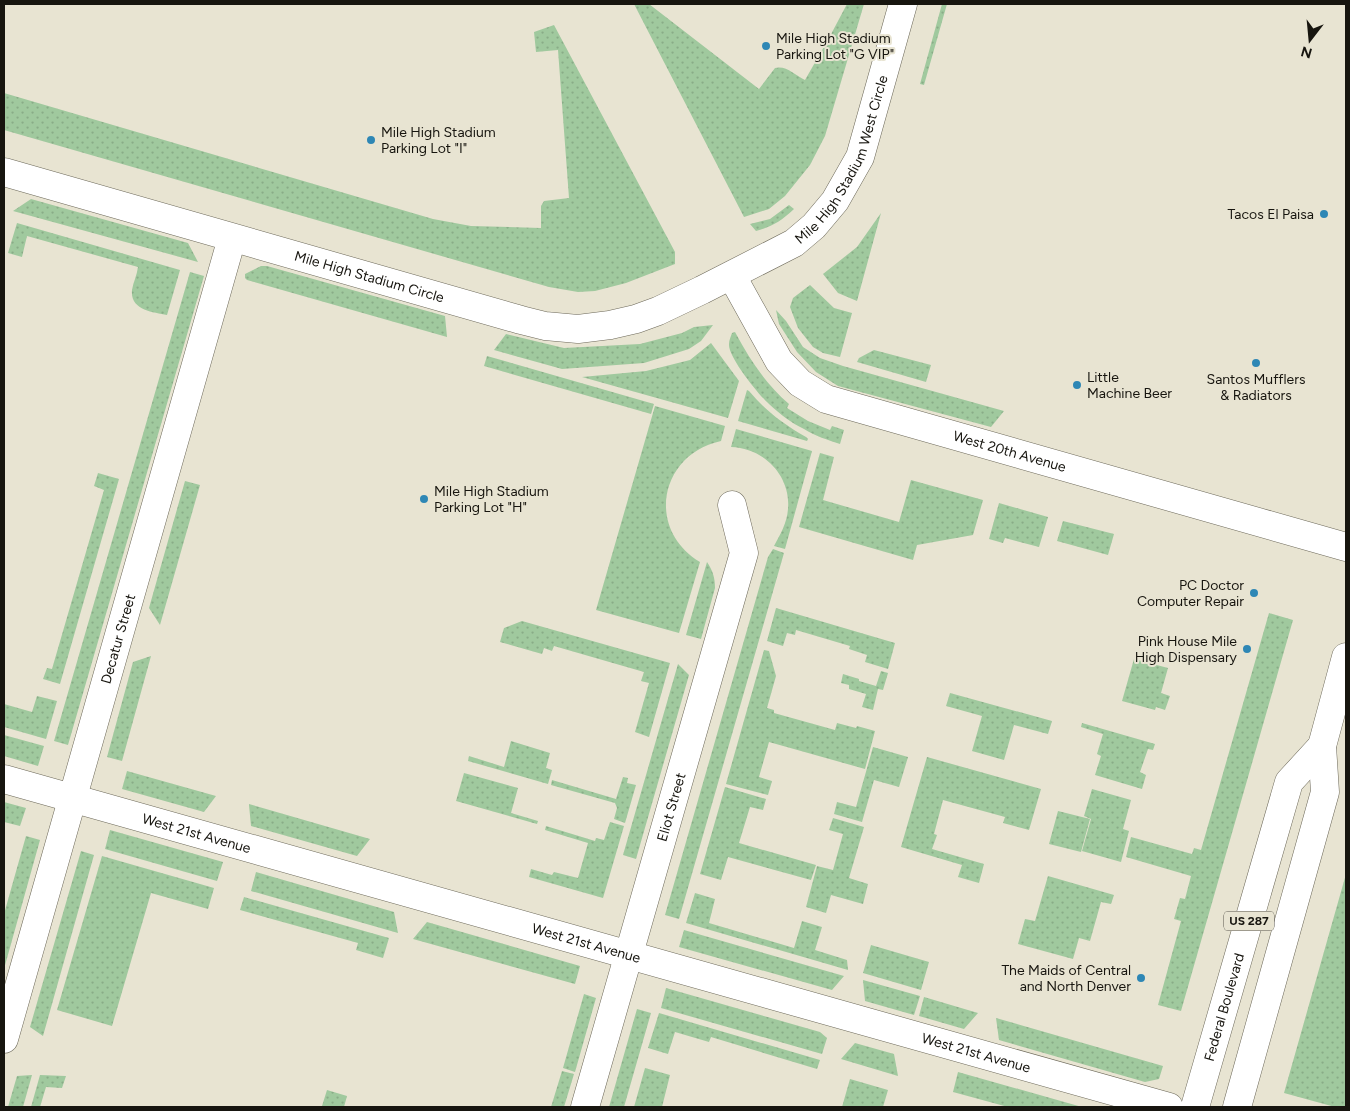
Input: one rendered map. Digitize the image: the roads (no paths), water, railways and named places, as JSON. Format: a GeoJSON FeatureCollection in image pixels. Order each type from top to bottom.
{"type":"FeatureCollection","features":[{"type":"Feature","properties":{"kind":"street","name":"Mile High Stadium West Circle"},"geometry":{"type":"LineString","coordinates":[[732,276],[794,243],[814,226],[835,201],[860,157],[903,4]]}},
{"type":"Feature","properties":{"kind":"street","name":"Mile High Stadium Circle"},"geometry":{"type":"LineString","coordinates":[[4,172],[545,326],[578,329],[610,325],[651,314],[732,276]]}},
{"type":"Feature","properties":{"kind":"street","name":"Decatur Street"},"geometry":{"type":"LineString","coordinates":[[4,1039],[232,238]]}},
{"type":"Feature","properties":{"kind":"street","name":"West 20th Avenue"},"geometry":{"type":"LineString","coordinates":[[732,276],[779,361],[800,383],[826,400],[1346,547]]}},
{"type":"Feature","properties":{"kind":"street","name":"Eliot Street"},"geometry":{"type":"LineString","coordinates":[[585,1107],[744,553],[732,505]]}},
{"type":"Feature","properties":{"kind":"street","name":"Federal Boulevard"},"geometry":{"type":"LineString","coordinates":[[1236,1107],[1325,792],[1322,746],[1346,657]]}},
{"type":"Feature","properties":{"kind":"street","name":"Federal Boulevard"},"geometry":{"type":"LineString","coordinates":[[1195,1107],[1289,782],[1322,746]]}},
{"type":"Feature","properties":{"kind":"street","name":"West 21st Avenue"},"geometry":{"type":"LineString","coordinates":[[4,779],[1169,1107]]}},
{"type":"Feature","properties":{"kind":"place","name":"Mile High Stadium Parking Lot \"G VIP\""},"geometry":{"type":"Point","coordinates":[766,46]}},
{"type":"Feature","properties":{"kind":"place","name":"Mile High Stadium Parking Lot \"I\""},"geometry":{"type":"Point","coordinates":[371,140]}},
{"type":"Feature","properties":{"kind":"place","name":"Tacos El Paisa"},"geometry":{"type":"Point","coordinates":[1324,214]}},
{"type":"Feature","properties":{"kind":"place","name":"Santos Mufflers & Radiators"},"geometry":{"type":"Point","coordinates":[1256,363]}},
{"type":"Feature","properties":{"kind":"place","name":"Little Machine Beer"},"geometry":{"type":"Point","coordinates":[1077,385]}},
{"type":"Feature","properties":{"kind":"place","name":"Mile High Stadium Parking Lot \"H\""},"geometry":{"type":"Point","coordinates":[424,499]}},
{"type":"Feature","properties":{"kind":"place","name":"PC Doctor Computer Repair"},"geometry":{"type":"Point","coordinates":[1254,593]}},
{"type":"Feature","properties":{"kind":"place","name":"Pink House Mile High Dispensary"},"geometry":{"type":"Point","coordinates":[1247,649]}},
{"type":"Feature","properties":{"kind":"place","name":"The Maids of Central and North Denver"},"geometry":{"type":"Point","coordinates":[1141,978]}}]}
